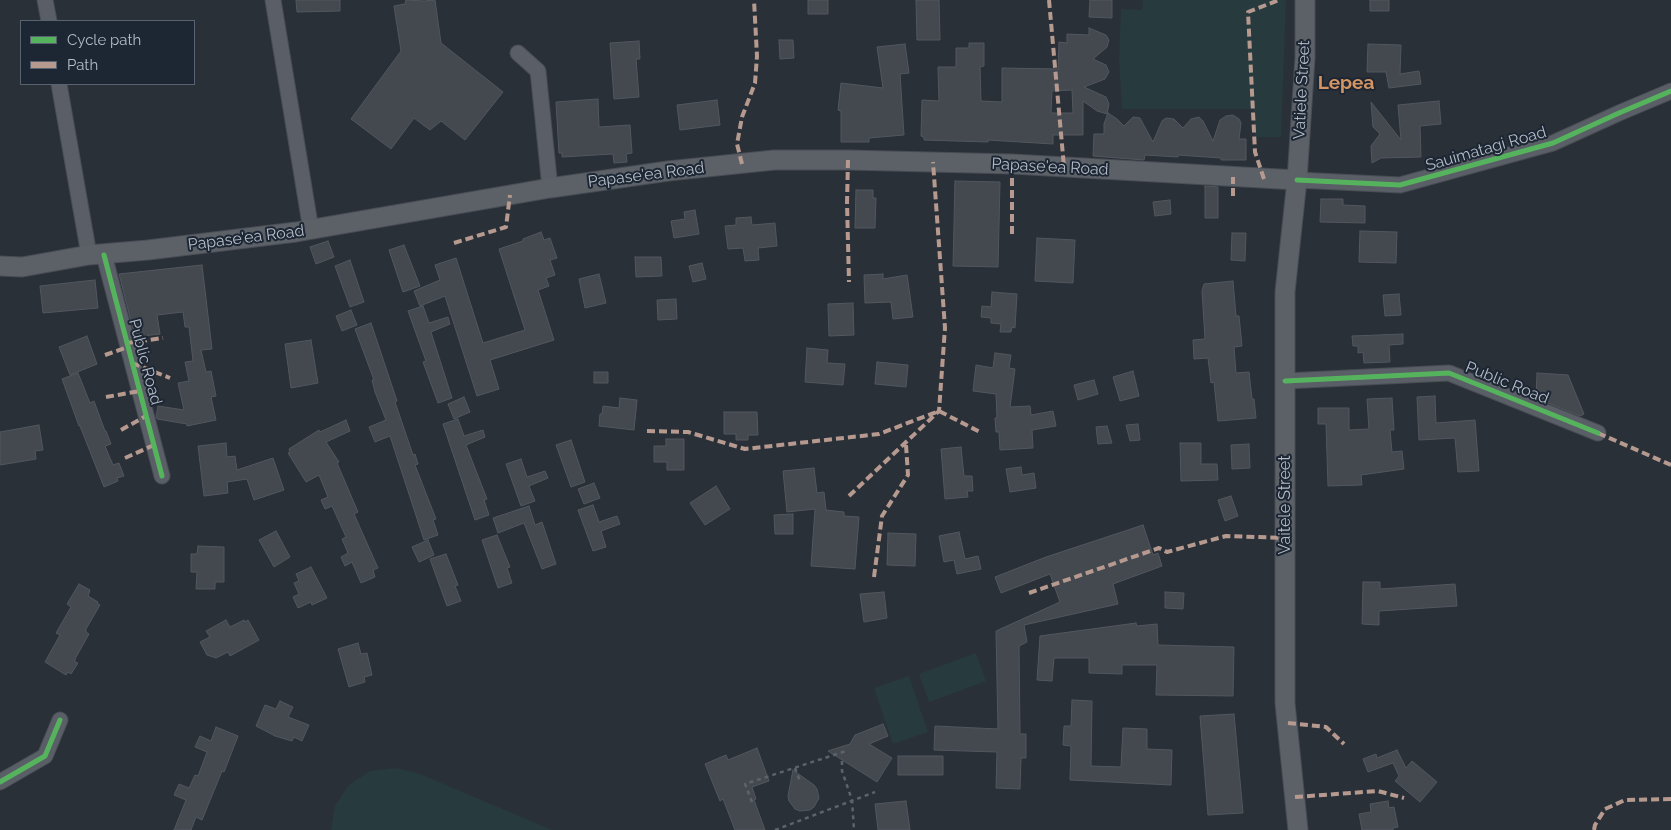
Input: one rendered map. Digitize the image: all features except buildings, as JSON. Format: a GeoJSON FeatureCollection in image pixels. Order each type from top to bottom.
{"type":"FeatureCollection","features":[{"type":"Feature","properties":{"kind":"main road","name":"Vatiele Street"},"geometry":{"type":"LineString","coordinates":[[1297,180],[1305,58],[1305,0]]}},
{"type":"Feature","properties":{"kind":"main road","name":"Papase'ea Road"},"geometry":{"type":"LineString","coordinates":[[0,266],[22,267],[96,255],[311,230],[550,188],[668,171],[783,160],[1012,164],[1297,180]]}},
{"type":"Feature","properties":{"kind":"main road","name":"Vaitele Street"},"geometry":{"type":"LineString","coordinates":[[1297,180],[1285,292],[1285,381],[1286,703],[1298,830]]}},
{"type":"Feature","properties":{"kind":"street"},"geometry":{"type":"LineString","coordinates":[[45,0],[49,20]]}},
{"type":"Feature","properties":{"kind":"street"},"geometry":{"type":"LineString","coordinates":[[273,0],[311,230]]}},
{"type":"Feature","properties":{"kind":"street"},"geometry":{"type":"LineString","coordinates":[[518,53],[538,71],[550,188]]}},
{"type":"Feature","properties":{"kind":"street","name":"Public Road"},"geometry":{"type":"LineString","coordinates":[[59,85],[96,255],[162,476]]}},
{"type":"Feature","properties":{"kind":"street","name":"Sauimatagi Road"},"geometry":{"type":"LineString","coordinates":[[1297,180],[1400,185],[1553,143],[1671,91]]}},
{"type":"Feature","properties":{"kind":"street","name":"Public Road"},"geometry":{"type":"LineString","coordinates":[[1285,381],[1449,373],[1598,432]]}},
{"type":"Feature","properties":{"kind":"street"},"geometry":{"type":"LineString","coordinates":[[0,782],[45,756],[60,720]]}},
{"type":"Feature","properties":{"kind":"path"},"geometry":{"type":"LineString","coordinates":[[752,802],[745,784],[846,751]]}},
{"type":"Feature","properties":{"kind":"path"},"geometry":{"type":"LineString","coordinates":[[842,761],[842,771],[852,800],[854,830]]}},
{"type":"Feature","properties":{"kind":"path"},"geometry":{"type":"LineString","coordinates":[[795,768],[800,781]]}},
{"type":"Feature","properties":{"kind":"path"},"geometry":{"type":"LineString","coordinates":[[775,830],[875,792]]}},
{"type":"Feature","properties":{"kind":"path"},"geometry":{"type":"LineString","coordinates":[[810,810],[812,816]]}},
{"type":"Feature","properties":{"kind":"green space"},"geometry":{"type":"Polygon","coordinates":[[[1143,0],[1286,0],[1281,137],[1255,137],[1253,109],[1122,109],[1119,59],[1121,9],[1142,10],[1143,0]]]}},
{"type":"Feature","properties":{"kind":"green space"},"geometry":{"type":"Polygon","coordinates":[[[976,653],[986,681],[929,702],[919,674],[976,653]]]}},
{"type":"Feature","properties":{"kind":"green space"},"geometry":{"type":"Polygon","coordinates":[[[909,676],[928,732],[893,744],[874,688],[909,676]]]}},
{"type":"Feature","properties":{"kind":"green space"},"geometry":{"type":"Polygon","coordinates":[[[396,768],[420,774],[552,830],[331,830],[335,806],[349,785],[370,771],[396,768]]]}},
{"type":"Feature","properties":{"kind":"marked path"},"geometry":{"type":"LineString","coordinates":[[742,164],[737,144],[742,117],[755,83],[757,56],[754,0]]}},
{"type":"Feature","properties":{"kind":"marked path"},"geometry":{"type":"LineString","coordinates":[[1049,0],[1064,167]]}},
{"type":"Feature","properties":{"kind":"marked path"},"geometry":{"type":"LineString","coordinates":[[1264,179],[1255,152],[1248,12],[1279,0]]}},
{"type":"Feature","properties":{"kind":"marked path"},"geometry":{"type":"LineString","coordinates":[[848,160],[849,282]]}},
{"type":"Feature","properties":{"kind":"marked path"},"geometry":{"type":"LineString","coordinates":[[849,496],[939,411],[945,328],[933,162]]}},
{"type":"Feature","properties":{"kind":"marked path"},"geometry":{"type":"LineString","coordinates":[[1012,164],[1012,234]]}},
{"type":"Feature","properties":{"kind":"marked path"},"geometry":{"type":"LineString","coordinates":[[1233,177],[1233,196]]}},
{"type":"Feature","properties":{"kind":"marked path"},"geometry":{"type":"LineString","coordinates":[[454,243],[506,227],[510,195]]}},
{"type":"Feature","properties":{"kind":"marked path"},"geometry":{"type":"LineString","coordinates":[[127,343],[163,338]]}},
{"type":"Feature","properties":{"kind":"marked path"},"geometry":{"type":"LineString","coordinates":[[105,355],[128,347]]}},
{"type":"Feature","properties":{"kind":"marked path"},"geometry":{"type":"LineString","coordinates":[[132,363],[170,378]]}},
{"type":"Feature","properties":{"kind":"marked path"},"geometry":{"type":"LineString","coordinates":[[106,397],[140,391]]}},
{"type":"Feature","properties":{"kind":"marked path"},"geometry":{"type":"LineString","coordinates":[[647,431],[688,432],[745,449],[879,434],[939,411],[980,432]]}},
{"type":"Feature","properties":{"kind":"marked path"},"geometry":{"type":"LineString","coordinates":[[121,430],[146,416]]}},
{"type":"Feature","properties":{"kind":"marked path"},"geometry":{"type":"LineString","coordinates":[[1598,433],[1671,465]]}},
{"type":"Feature","properties":{"kind":"marked path"},"geometry":{"type":"LineString","coordinates":[[125,458],[154,445]]}},
{"type":"Feature","properties":{"kind":"marked path"},"geometry":{"type":"LineString","coordinates":[[874,577],[882,516],[908,475],[906,445]]}},
{"type":"Feature","properties":{"kind":"marked path"},"geometry":{"type":"LineString","coordinates":[[1029,593],[1159,548],[1167,552],[1226,536],[1285,538]]}},
{"type":"Feature","properties":{"kind":"marked path"},"geometry":{"type":"LineString","coordinates":[[1288,723],[1326,727],[1344,744]]}},
{"type":"Feature","properties":{"kind":"marked path"},"geometry":{"type":"LineString","coordinates":[[1295,797],[1378,791],[1404,798]]}},
{"type":"Feature","properties":{"kind":"marked path"},"geometry":{"type":"LineString","coordinates":[[1594,830],[1605,809],[1625,800],[1671,799]]}},
{"type":"Feature","properties":{"kind":"cycle path"},"geometry":{"type":"LineString","coordinates":[[1297,180],[1400,185],[1553,143],[1671,91]]}},
{"type":"Feature","properties":{"kind":"cycle path"},"geometry":{"type":"LineString","coordinates":[[104,255],[162,476]]}},
{"type":"Feature","properties":{"kind":"cycle path"},"geometry":{"type":"LineString","coordinates":[[1285,381],[1449,373],[1598,433]]}},
{"type":"Feature","properties":{"kind":"cycle path"},"geometry":{"type":"LineString","coordinates":[[0,782],[45,756],[60,720]]}},
{"type":"Feature","properties":{"kind":"district","name":"Lepea"},"geometry":{"type":"Point","coordinates":[1346,83]}}]}
